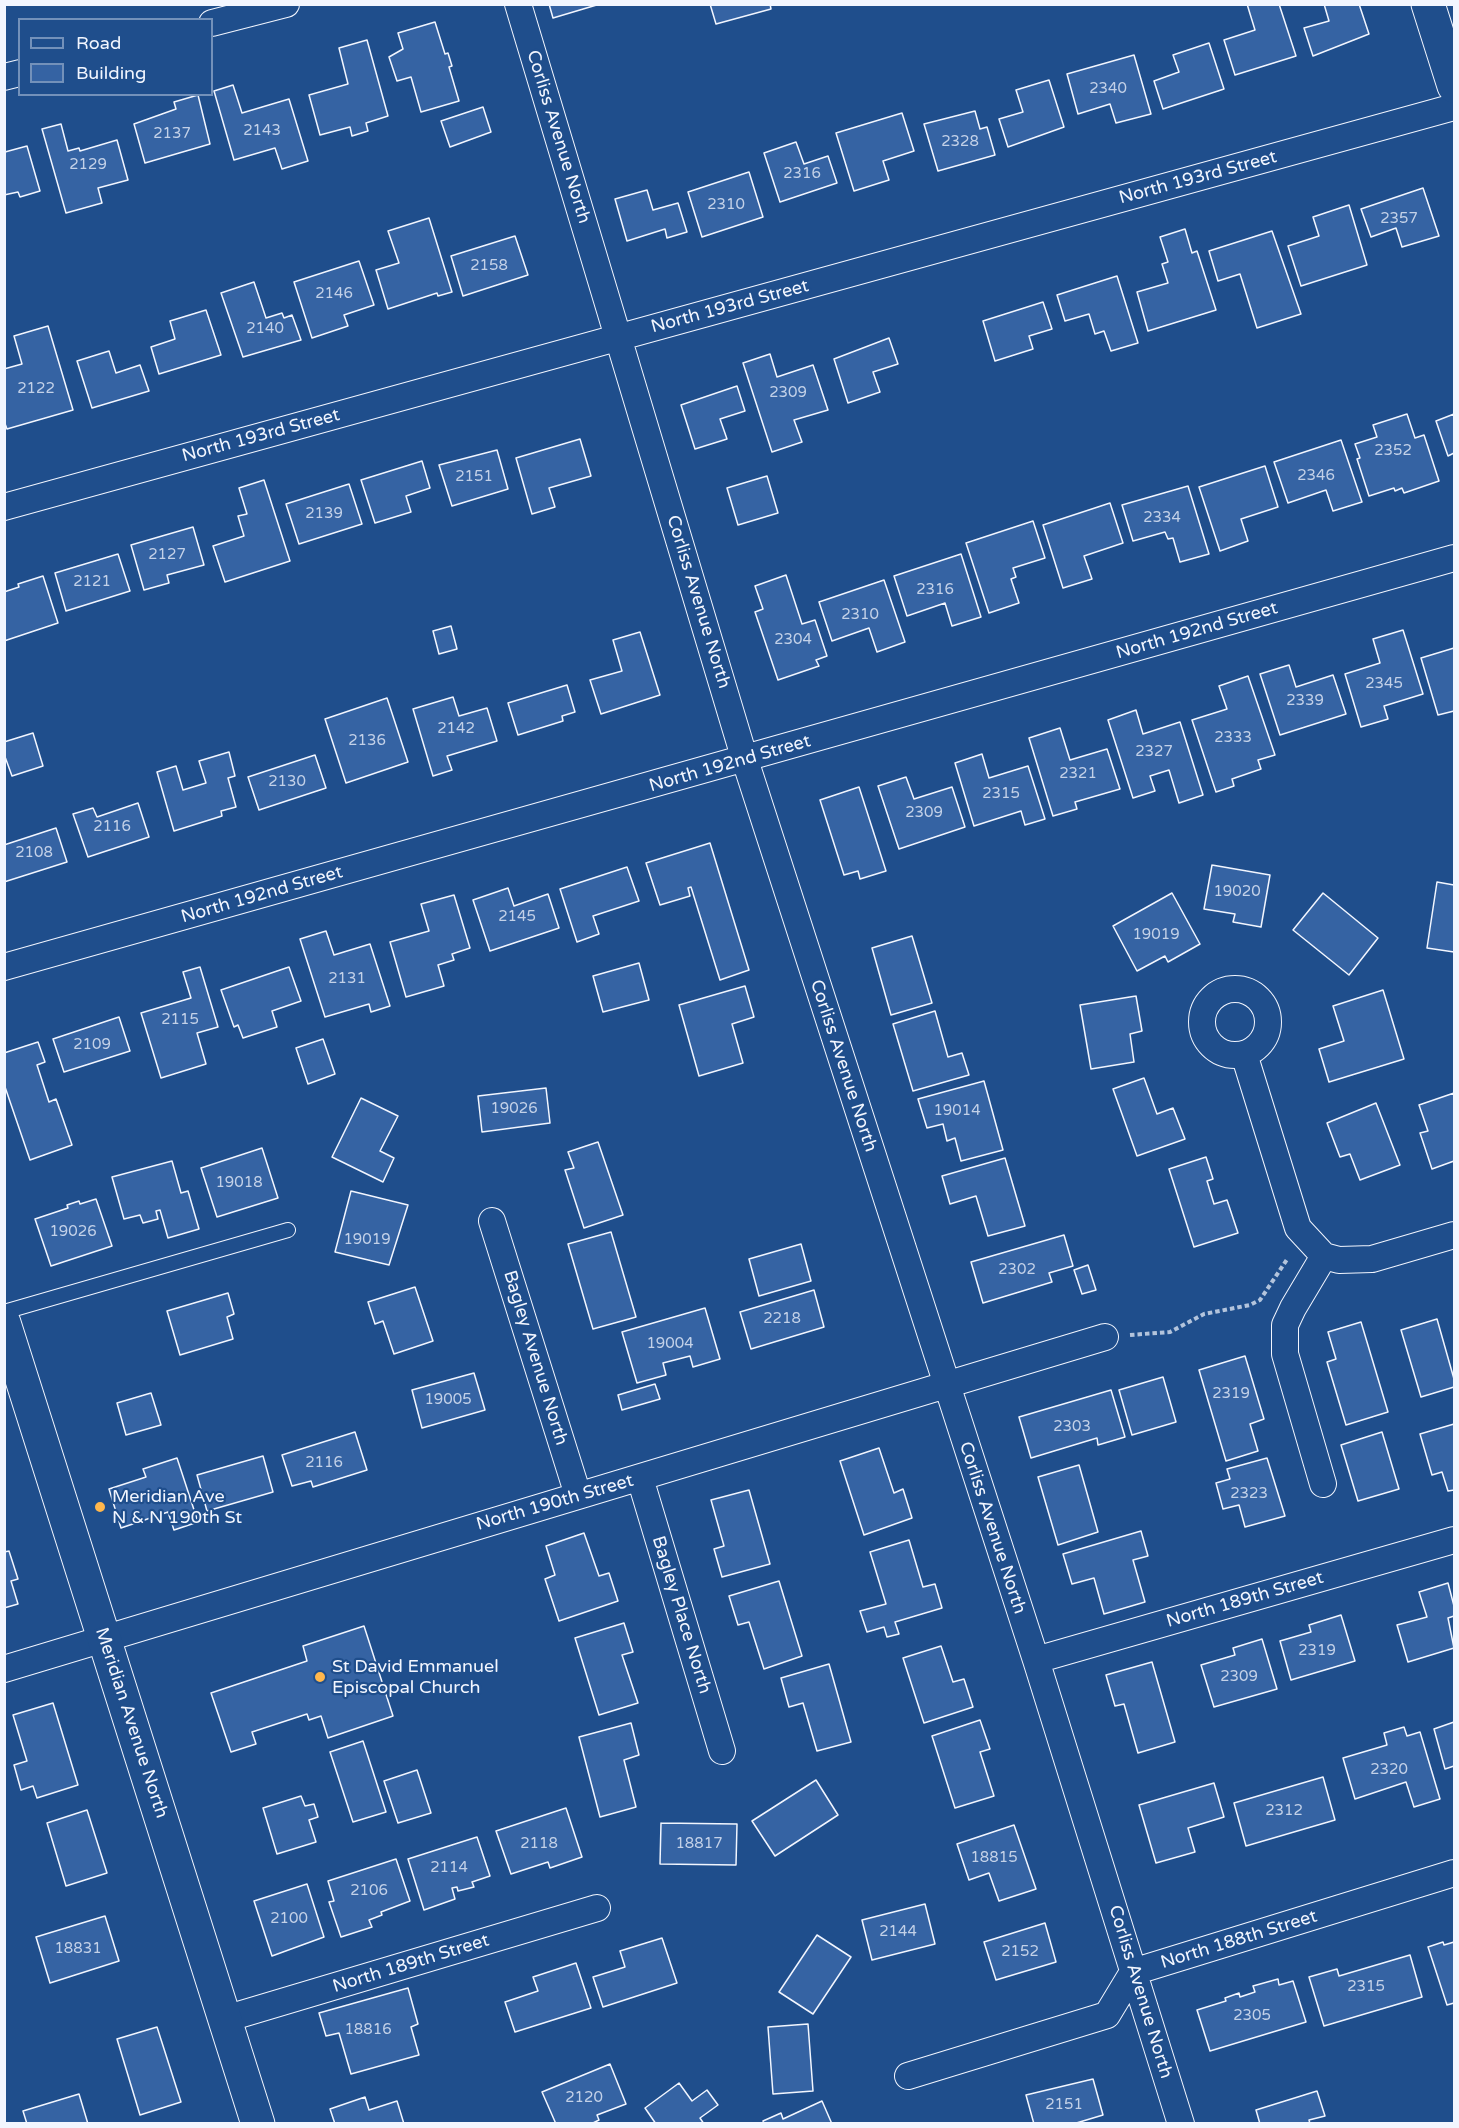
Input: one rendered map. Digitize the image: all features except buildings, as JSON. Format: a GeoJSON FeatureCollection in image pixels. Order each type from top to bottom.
{"type":"FeatureCollection","features":[{"type":"Feature","properties":{"kind":"street"},"geometry":{"type":"LineString","coordinates":[[213,24],[286,4]]}},
{"type":"Feature","properties":{"kind":"street","name":"Corliss Avenue North"},"geometry":{"type":"LineString","coordinates":[[518,4],[745,760],[945,1385],[1036,1660],[1181,2124]]}},
{"type":"Feature","properties":{"kind":"street"},"geometry":{"type":"LineString","coordinates":[[1428,4],[1455,86]]}},
{"type":"Feature","properties":{"kind":"street","name":"North 193rd Street"},"geometry":{"type":"LineString","coordinates":[[4,507],[1455,107]]}},
{"type":"Feature","properties":{"kind":"street","name":"North 192nd Street"},"geometry":{"type":"LineString","coordinates":[[4,967],[1455,558]]}},
{"type":"Feature","properties":{"kind":"street"},"geometry":{"type":"LineString","coordinates":[[1244,1054],[1298,1228],[1324,1256],[1339,1260],[1372,1258],[1455,1235]]}},
{"type":"Feature","properties":{"kind":"street","name":"Bagley Avenue North"},"geometry":{"type":"LineString","coordinates":[[492,1221],[578,1495]]}},
{"type":"Feature","properties":{"kind":"street"},"geometry":{"type":"LineString","coordinates":[[1323,1484],[1285,1354],[1285,1325],[1324,1256]]}},
{"type":"Feature","properties":{"kind":"street","name":"Meridian Avenue North"},"geometry":{"type":"LineString","coordinates":[[4,1323],[258,2124]]}},
{"type":"Feature","properties":{"kind":"street","name":"North 190th Street"},"geometry":{"type":"LineString","coordinates":[[4,1669],[1105,1337]]}},
{"type":"Feature","properties":{"kind":"street","name":"Bagley Place North"},"geometry":{"type":"LineString","coordinates":[[640,1478],[722,1751]]}},
{"type":"Feature","properties":{"kind":"street","name":"North 189th Street"},"geometry":{"type":"LineString","coordinates":[[1036,1660],[1455,1540]]}},
{"type":"Feature","properties":{"kind":"street","name":"North 188th Street"},"geometry":{"type":"LineString","coordinates":[[1133,1972],[1455,1873]]}},
{"type":"Feature","properties":{"kind":"street","name":"North 189th Street"},"geometry":{"type":"LineString","coordinates":[[225,2019],[597,1908]]}},
{"type":"Feature","properties":{"kind":"street"},"geometry":{"type":"LineString","coordinates":[[908,2076],[1107,2015],[1133,1972]]}},
{"type":"Feature","properties":{"kind":"lane"},"geometry":{"type":"LineString","coordinates":[[4,1312],[288,1230]]}},
{"type":"Feature","properties":{"kind":"path"},"geometry":{"type":"LineString","coordinates":[[1105,1337],[1170,1332],[1204,1314],[1250,1305],[1260,1300],[1292,1252],[1324,1256]]}},
{"type":"Feature","properties":{"kind":"place","name":"Meridian Ave N & N 190th St"},"geometry":{"type":"Point","coordinates":[100,1507]}},
{"type":"Feature","properties":{"kind":"place","name":"St David Emmanuel Episcopal Church"},"geometry":{"type":"Point","coordinates":[320,1677]}}]}
